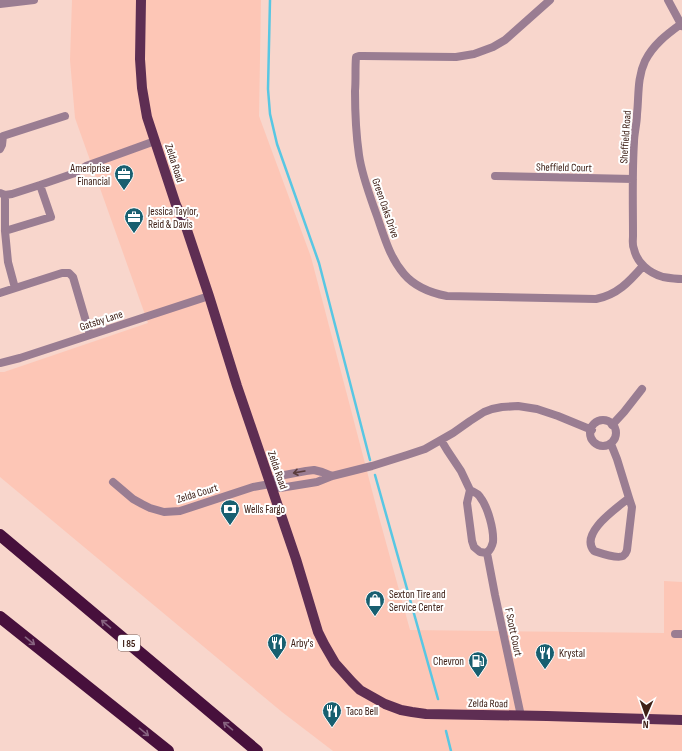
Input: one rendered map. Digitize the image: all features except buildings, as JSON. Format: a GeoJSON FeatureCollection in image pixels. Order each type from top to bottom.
{"type":"FeatureCollection","features":[{"type":"Feature","properties":{"kind":"highway","name":"I 85"},"geometry":{"type":"LineString","coordinates":[[0,536],[257,751]]}},
{"type":"Feature","properties":{"kind":"highway"},"geometry":{"type":"LineString","coordinates":[[0,617],[168,751]]}},
{"type":"Feature","properties":{"kind":"main road","name":"Zelda Road"},"geometry":{"type":"LineString","coordinates":[[141,0],[140,59],[142,88],[147,117],[176,205],[185,224],[209,296],[236,386],[296,559],[318,632],[335,663],[360,690],[384,704],[412,712],[432,714],[682,720]]}},
{"type":"Feature","properties":{"kind":"street"},"geometry":{"type":"LineString","coordinates":[[0,4],[34,0]]}},
{"type":"Feature","properties":{"kind":"street","name":"Green Oaks Drive"},"geometry":{"type":"LineString","coordinates":[[550,0],[505,40],[493,47],[474,54],[456,57],[356,57],[355,103],[359,155],[363,172],[390,253],[396,264],[405,275],[418,285],[427,291],[447,296],[596,299],[617,292],[643,266]]}},
{"type":"Feature","properties":{"kind":"street"},"geometry":{"type":"LineString","coordinates":[[668,0],[682,25]]}},
{"type":"Feature","properties":{"kind":"street","name":"Sheffield Road"},"geometry":{"type":"LineString","coordinates":[[643,266],[635,254],[633,245],[634,141],[639,82],[645,61],[654,48],[662,39],[682,25]]}},
{"type":"Feature","properties":{"kind":"street"},"geometry":{"type":"LineString","coordinates":[[0,149],[3,136],[65,116]]}},
{"type":"Feature","properties":{"kind":"street"},"geometry":{"type":"LineString","coordinates":[[15,288],[8,262],[2,194],[12,194],[76,173],[86,166],[155,141]]}},
{"type":"Feature","properties":{"kind":"street","name":"Sheffield Court"},"geometry":{"type":"LineString","coordinates":[[495,176],[633,179]]}},
{"type":"Feature","properties":{"kind":"street"},"geometry":{"type":"LineString","coordinates":[[5,231],[51,217],[40,185]]}},
{"type":"Feature","properties":{"kind":"street"},"geometry":{"type":"LineString","coordinates":[[643,266],[660,276],[682,280]]}},
{"type":"Feature","properties":{"kind":"street"},"geometry":{"type":"LineString","coordinates":[[0,293],[62,272],[69,273],[73,278],[90,335]]}},
{"type":"Feature","properties":{"kind":"street","name":"Gatsby Lane"},"geometry":{"type":"LineString","coordinates":[[0,363],[20,358],[209,296]]}},
{"type":"Feature","properties":{"kind":"street"},"geometry":{"type":"LineString","coordinates":[[612,425],[642,389]]}},
{"type":"Feature","properties":{"kind":"street"},"geometry":{"type":"LineString","coordinates":[[332,476],[314,470],[306,471],[278,476],[270,484],[280,488],[317,482],[332,476],[425,449],[442,440],[484,412],[509,406],[537,409],[592,430]]}},
{"type":"Feature","properties":{"kind":"street"},"geometry":{"type":"LineString","coordinates":[[607,421],[612,425],[615,429],[616,437],[611,444],[603,446],[592,440],[592,430],[595,424],[598,422],[607,421]]}},
{"type":"Feature","properties":{"kind":"street","name":"F Scott Court"},"geometry":{"type":"LineString","coordinates":[[442,440],[461,471],[470,490],[480,495],[487,508],[492,526],[493,543],[487,553],[521,716]]}},
{"type":"Feature","properties":{"kind":"street"},"geometry":{"type":"LineString","coordinates":[[611,444],[617,459],[632,507],[627,550],[624,556],[619,557],[594,551],[590,546],[590,541],[596,527],[629,498]]}},
{"type":"Feature","properties":{"kind":"street","name":"Zelda Court"},"geometry":{"type":"LineString","coordinates":[[113,482],[142,504],[156,510],[169,512],[180,511],[253,487],[270,484]]}},
{"type":"Feature","properties":{"kind":"street"},"geometry":{"type":"LineString","coordinates":[[470,490],[467,503],[472,541],[474,547],[480,552],[487,553]]}},
{"type":"Feature","properties":{"kind":"shaded area"},"geometry":{"type":"Polygon","coordinates":[[[72,0],[261,0],[259,116],[311,257],[410,630],[664,633],[664,581],[682,582],[682,751],[333,751],[282,712],[0,477],[0,372],[4,372],[148,323],[75,118],[70,60],[72,0]]]}},
{"type":"Feature","properties":{"kind":"waterway"},"geometry":{"type":"LineString","coordinates":[[270,0],[268,89],[270,114],[277,144],[319,263],[370,460]]}},
{"type":"Feature","properties":{"kind":"waterway"},"geometry":{"type":"LineString","coordinates":[[375,475],[438,699]]}},
{"type":"Feature","properties":{"kind":"waterway"},"geometry":{"type":"LineString","coordinates":[[446,731],[451,751]]}},
{"type":"Feature","properties":{"kind":"place","name":"Ameriprise Financial"},"geometry":{"type":"Point","coordinates":[124,191]}},
{"type":"Feature","properties":{"kind":"place","name":"Jessica Taylor, Reid & Davis"},"geometry":{"type":"Point","coordinates":[134,234]}},
{"type":"Feature","properties":{"kind":"place","name":"Wells Fargo"},"geometry":{"type":"Point","coordinates":[230,526]}},
{"type":"Feature","properties":{"kind":"place","name":"Sexton Tire and Service Center"},"geometry":{"type":"Point","coordinates":[375,617]}},
{"type":"Feature","properties":{"kind":"place","name":"Arby's"},"geometry":{"type":"Point","coordinates":[277,660]}},
{"type":"Feature","properties":{"kind":"place","name":"Krystal"},"geometry":{"type":"Point","coordinates":[545,670]}},
{"type":"Feature","properties":{"kind":"place","name":"Chevron"},"geometry":{"type":"Point","coordinates":[478,678]}},
{"type":"Feature","properties":{"kind":"place","name":"Taco Bell"},"geometry":{"type":"Point","coordinates":[332,728]}}]}
